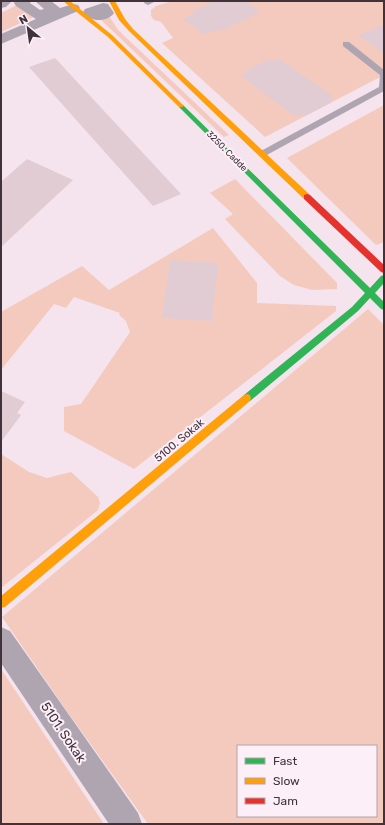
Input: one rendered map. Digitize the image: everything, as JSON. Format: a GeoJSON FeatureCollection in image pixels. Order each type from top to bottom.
{"type":"FeatureCollection","features":[{"type":"Feature","properties":{"kind":"street"},"geometry":{"type":"LineString","coordinates":[[1,4],[5,1]]}},
{"type":"Feature","properties":{"kind":"street"},"geometry":{"type":"LineString","coordinates":[[24,1],[21,3],[38,15],[55,11],[42,1]]}},
{"type":"Feature","properties":{"kind":"street","name":"3250. Cadde"},"geometry":{"type":"LineString","coordinates":[[112,1],[122,20],[130,30],[384,270]]}},
{"type":"Feature","properties":{"kind":"street"},"geometry":{"type":"LineString","coordinates":[[1,40],[69,4],[92,6]]}},
{"type":"Feature","properties":{"kind":"street","name":"3250. Cadde"},"geometry":{"type":"LineString","coordinates":[[69,4],[110,36],[384,307]]}},
{"type":"Feature","properties":{"kind":"street","name":"5100. Sokak"},"geometry":{"type":"LineString","coordinates":[[1,603],[355,309],[369,292],[384,278]]}},
{"type":"Feature","properties":{"kind":"street","name":"5101. Sokak"},"geometry":{"type":"LineString","coordinates":[[1,640],[127,824]]}},
{"type":"Feature","properties":{"kind":"lane"},"geometry":{"type":"LineString","coordinates":[[262,154],[382,88],[384,74],[346,44]]}},
{"type":"Feature","properties":{"kind":"shaded area"},"geometry":{"type":"Polygon","coordinates":[[[173,1],[384,1],[384,75],[265,137],[162,43],[173,38],[161,22],[154,20],[151,16],[151,10],[156,6],[173,1]]]}},
{"type":"Feature","properties":{"kind":"shaded area"},"geometry":{"type":"Polygon","coordinates":[[[21,3],[38,15],[1,32],[1,13],[21,3]]]}},
{"type":"Feature","properties":{"kind":"shaded area"},"geometry":{"type":"Polygon","coordinates":[[[107,13],[118,30],[229,135],[224,137],[97,16],[107,13]]]}},
{"type":"Feature","properties":{"kind":"shaded area"},"geometry":{"type":"Polygon","coordinates":[[[384,105],[384,242],[376,245],[287,158],[384,105]]]}},
{"type":"Feature","properties":{"kind":"shaded area"},"geometry":{"type":"Polygon","coordinates":[[[235,179],[337,283],[337,289],[312,290],[294,285],[280,276],[225,219],[233,214],[210,193],[235,179]]]}},
{"type":"Feature","properties":{"kind":"shaded area"},"geometry":{"type":"Polygon","coordinates":[[[213,228],[257,283],[257,303],[336,306],[336,311],[134,469],[64,431],[64,407],[81,404],[130,332],[126,321],[119,315],[120,313],[74,297],[66,308],[54,304],[1,370],[1,312],[82,266],[109,290],[213,228]]]}},
{"type":"Feature","properties":{"kind":"shaded area"},"geometry":{"type":"Polygon","coordinates":[[[368,309],[384,325],[384,824],[148,824],[64,707],[2,617],[368,309]]]}},
{"type":"Feature","properties":{"kind":"shaded area"},"geometry":{"type":"Polygon","coordinates":[[[1,454],[29,472],[47,478],[71,472],[98,497],[100,503],[98,510],[1,588],[1,454]]]}},
{"type":"Feature","properties":{"kind":"shaded area"},"geometry":{"type":"Polygon","coordinates":[[[1,669],[104,824],[1,824],[1,669]]]}},
{"type":"Feature","properties":{"kind":"building"},"geometry":{"type":"Polygon","coordinates":[[[215,1],[246,1],[260,11],[252,15],[253,16],[221,31],[219,29],[204,34],[183,20],[189,17],[187,16],[195,13],[192,11],[215,1]]]}},
{"type":"Feature","properties":{"kind":"building"},"geometry":{"type":"Polygon","coordinates":[[[384,24],[384,53],[358,36],[384,24]]]}},
{"type":"Feature","properties":{"kind":"building"},"geometry":{"type":"Polygon","coordinates":[[[55,58],[181,194],[153,206],[29,67],[55,58]]]}},
{"type":"Feature","properties":{"kind":"building"},"geometry":{"type":"Polygon","coordinates":[[[270,59],[274,61],[279,59],[334,97],[329,100],[332,102],[305,116],[303,114],[296,117],[241,76],[248,73],[244,71],[270,59]]]}},
{"type":"Feature","properties":{"kind":"building"},"geometry":{"type":"Polygon","coordinates":[[[27,159],[73,180],[1,247],[1,182],[27,159]]]}},
{"type":"Feature","properties":{"kind":"building"},"geometry":{"type":"Polygon","coordinates":[[[170,260],[218,263],[212,321],[162,318],[170,260]]]}},
{"type":"Feature","properties":{"kind":"building"},"geometry":{"type":"Polygon","coordinates":[[[1,391],[25,402],[17,413],[21,415],[1,442],[1,391]]]}},
{"type":"Feature","properties":{"kind":"traffic: fast"},"geometry":{"type":"LineString","coordinates":[[181,106],[384,307]]}},
{"type":"Feature","properties":{"kind":"traffic: fast"},"geometry":{"type":"LineString","coordinates":[[247,398],[355,309],[384,278]]}},
{"type":"Feature","properties":{"kind":"traffic: slow"},"geometry":{"type":"LineString","coordinates":[[66,1],[110,36],[181,106]]}},
{"type":"Feature","properties":{"kind":"traffic: slow"},"geometry":{"type":"LineString","coordinates":[[112,1],[122,20],[131,30],[307,197]]}},
{"type":"Feature","properties":{"kind":"traffic: slow"},"geometry":{"type":"LineString","coordinates":[[1,603],[247,398]]}},
{"type":"Feature","properties":{"kind":"traffic: jam"},"geometry":{"type":"LineString","coordinates":[[307,197],[384,270]]}}]}
